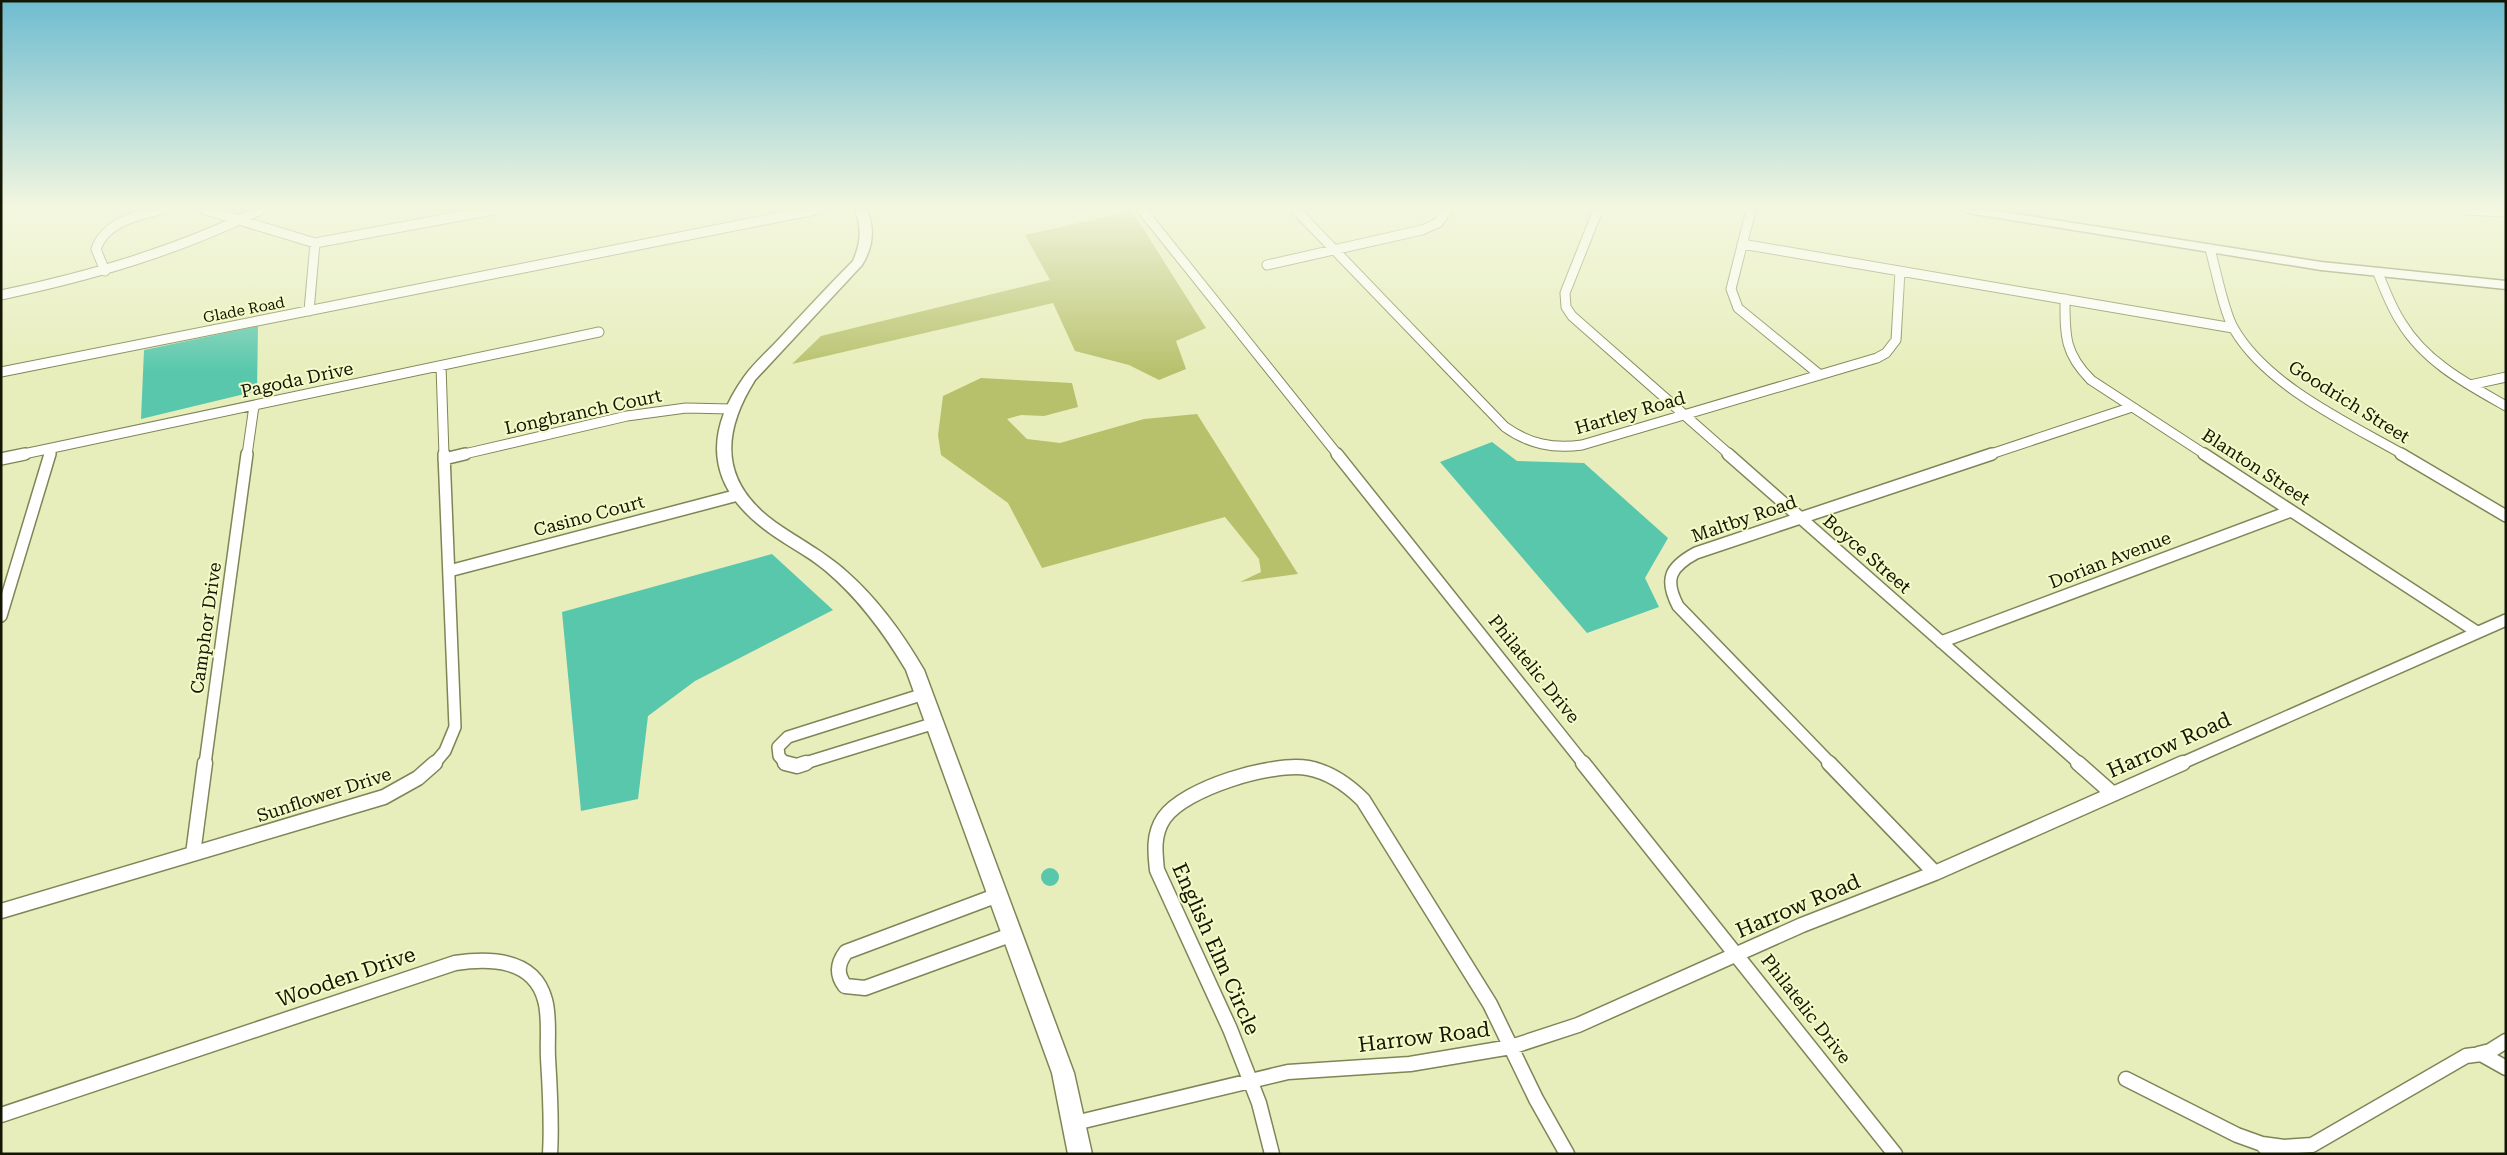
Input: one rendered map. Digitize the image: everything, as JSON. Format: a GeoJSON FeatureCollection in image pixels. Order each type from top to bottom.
{"type":"FeatureCollection","features":[{"type":"Feature","properties":{"kind":"main road"},"geometry":{"type":"LineString","coordinates":[[856,264],[750,378],[731,409],[724,430],[722,448],[730,479],[738,495],[753,512],[769,525],[829,565],[856,589],[897,640],[915,670],[1063,1073],[1075,1122],[1080,1154]]}},
{"type":"Feature","properties":{"kind":"main road"},"geometry":{"type":"LineString","coordinates":[[2317,264],[2378,273],[2506,285]]}},
{"type":"Feature","properties":{"kind":"street"},"geometry":{"type":"LineString","coordinates":[[102,264],[105,271]]}},
{"type":"Feature","properties":{"kind":"street"},"geometry":{"type":"LineString","coordinates":[[1,295],[105,271],[127,264]]}},
{"type":"Feature","properties":{"kind":"street"},"geometry":{"type":"LineString","coordinates":[[309,311],[312,264]]}},
{"type":"Feature","properties":{"kind":"street","name":"Glade Road"},"geometry":{"type":"LineString","coordinates":[[1,372],[545,264]]}},
{"type":"Feature","properties":{"kind":"street","name":"Philatelic Drive"},"geometry":{"type":"LineString","coordinates":[[1185,264],[1737,954],[1894,1154]]}},
{"type":"Feature","properties":{"kind":"street"},"geometry":{"type":"LineString","coordinates":[[1267,265],[1272,264]]}},
{"type":"Feature","properties":{"kind":"street","name":"Hartley Road"},"geometry":{"type":"LineString","coordinates":[[1347,264],[1505,427],[1522,439],[1548,446],[1572,447],[1876,358],[1893,346],[1896,340],[1900,271]]}},
{"type":"Feature","properties":{"kind":"street","name":"Boyce Street"},"geometry":{"type":"LineString","coordinates":[[1576,264],[1565,292],[1566,307],[1572,316],[2113,794]]}},
{"type":"Feature","properties":{"kind":"street"},"geometry":{"type":"LineString","coordinates":[[1738,264],[1732,289],[1738,308],[1820,374]]}},
{"type":"Feature","properties":{"kind":"street"},"geometry":{"type":"LineString","coordinates":[[1858,264],[2233,328]]}},
{"type":"Feature","properties":{"kind":"street","name":"Goodrich Street"},"geometry":{"type":"LineString","coordinates":[[2215,264],[2233,328],[2252,354],[2285,384],[2506,516]]}},
{"type":"Feature","properties":{"kind":"street"},"geometry":{"type":"LineString","coordinates":[[2378,273],[2397,318],[2406,331],[2433,359],[2470,385],[2506,406]]}},
{"type":"Feature","properties":{"kind":"street","name":"Blanton Street"},"geometry":{"type":"LineString","coordinates":[[2065,299],[2066,342],[2072,361],[2091,380],[2478,632]]}},
{"type":"Feature","properties":{"kind":"street","name":"Pagoda Drive"},"geometry":{"type":"LineString","coordinates":[[1,459],[599,332]]}},
{"type":"Feature","properties":{"kind":"street","name":"Sunflower Drive"},"geometry":{"type":"LineString","coordinates":[[1,911],[384,797],[403,788],[433,767],[452,740],[455,727],[440,366]]}},
{"type":"Feature","properties":{"kind":"street"},"geometry":{"type":"LineString","coordinates":[[2470,385],[2506,377]]}},
{"type":"Feature","properties":{"kind":"street","name":"Camphor Drive"},"geometry":{"type":"LineString","coordinates":[[193,854],[254,406]]}},
{"type":"Feature","properties":{"kind":"street","name":"Maltby Road"},"geometry":{"type":"LineString","coordinates":[[1935,873],[1678,606],[1670,590],[1672,572],[1684,559],[2132,407]]}},
{"type":"Feature","properties":{"kind":"street","name":"Longbranch Court"},"geometry":{"type":"LineString","coordinates":[[444,459],[627,416],[686,408],[731,409]]}},
{"type":"Feature","properties":{"kind":"street"},"geometry":{"type":"LineString","coordinates":[[1,616],[52,448]]}},
{"type":"Feature","properties":{"kind":"street","name":"Casino Court"},"geometry":{"type":"LineString","coordinates":[[448,571],[738,495]]}},
{"type":"Feature","properties":{"kind":"street","name":"Dorian Avenue"},"geometry":{"type":"LineString","coordinates":[[1941,642],[2291,511]]}},
{"type":"Feature","properties":{"kind":"street","name":"Harrow Road"},"geometry":{"type":"LineString","coordinates":[[1075,1122],[1288,1072],[1410,1064],[1462,1057],[1511,1047],[1578,1025],[1802,925],[1935,873],[2506,620]]}},
{"type":"Feature","properties":{"kind":"street"},"geometry":{"type":"LineString","coordinates":[[924,694],[788,737],[778,747],[779,756],[787,765],[797,766],[935,723]]}},
{"type":"Feature","properties":{"kind":"street","name":"English Elm Circle"},"geometry":{"type":"LineString","coordinates":[[1272,1154],[1259,1103],[1230,1029],[1157,870],[1154,847],[1157,832],[1164,818],[1175,806],[1189,796],[1271,768],[1288,766],[1320,771],[1338,778],[1363,800],[1490,1004],[1511,1047]]}},
{"type":"Feature","properties":{"kind":"street"},"geometry":{"type":"LineString","coordinates":[[998,895],[846,952],[838,965],[837,972],[845,986],[865,988],[1012,934]]}},
{"type":"Feature","properties":{"kind":"street","name":"Wooden Drive"},"geometry":{"type":"LineString","coordinates":[[1,1115],[455,963],[476,959],[496,960],[511,963],[526,970],[538,983],[545,1000],[552,1126],[550,1154]]}},
{"type":"Feature","properties":{"kind":"street"},"geometry":{"type":"LineString","coordinates":[[2126,1079],[2266,1149],[2312,1145],[2466,1056],[2490,1051],[2506,1042]]}},
{"type":"Feature","properties":{"kind":"street"},"geometry":{"type":"LineString","coordinates":[[1511,1047],[1567,1154]]}},
{"type":"Feature","properties":{"kind":"street"},"geometry":{"type":"LineString","coordinates":[[2476,1054],[2481,1054],[2506,1068]]}},
{"type":"Feature","properties":{"kind":"green space"},"geometry":{"type":"Polygon","coordinates":[[[1041,264],[1165,264],[1206,328],[1176,341],[1186,369],[1159,380],[1129,365],[1075,351],[1053,303],[792,364],[821,336],[1050,280],[1041,264]]]}},
{"type":"Feature","properties":{"kind":"green space"},"geometry":{"type":"Polygon","coordinates":[[[981,378],[1072,383],[1078,407],[1044,416],[1021,415],[1007,419],[1027,439],[1060,443],[1144,419],[1197,414],[1298,574],[1240,582],[1261,572],[1259,559],[1225,517],[1042,568],[1008,503],[941,455],[938,435],[943,396],[981,378]]]}},
{"type":"Feature","properties":{"kind":"water"},"geometry":{"type":"Polygon","coordinates":[[[258,326],[257,391],[141,419],[144,350],[258,326]]]}},
{"type":"Feature","properties":{"kind":"water"},"geometry":{"type":"Polygon","coordinates":[[[1492,442],[1517,461],[1584,463],[1668,538],[1645,578],[1659,607],[1587,633],[1440,462],[1492,442]]]}},
{"type":"Feature","properties":{"kind":"water"},"geometry":{"type":"Polygon","coordinates":[[[772,554],[833,610],[695,681],[648,716],[638,799],[581,811],[562,612],[772,554]]]}},
{"type":"Feature","properties":{"kind":"water"},"geometry":{"type":"Polygon","coordinates":[[[1050,868],[1056,871],[1059,877],[1056,883],[1050,886],[1044,883],[1041,877],[1044,871],[1050,868]]]}}]}
